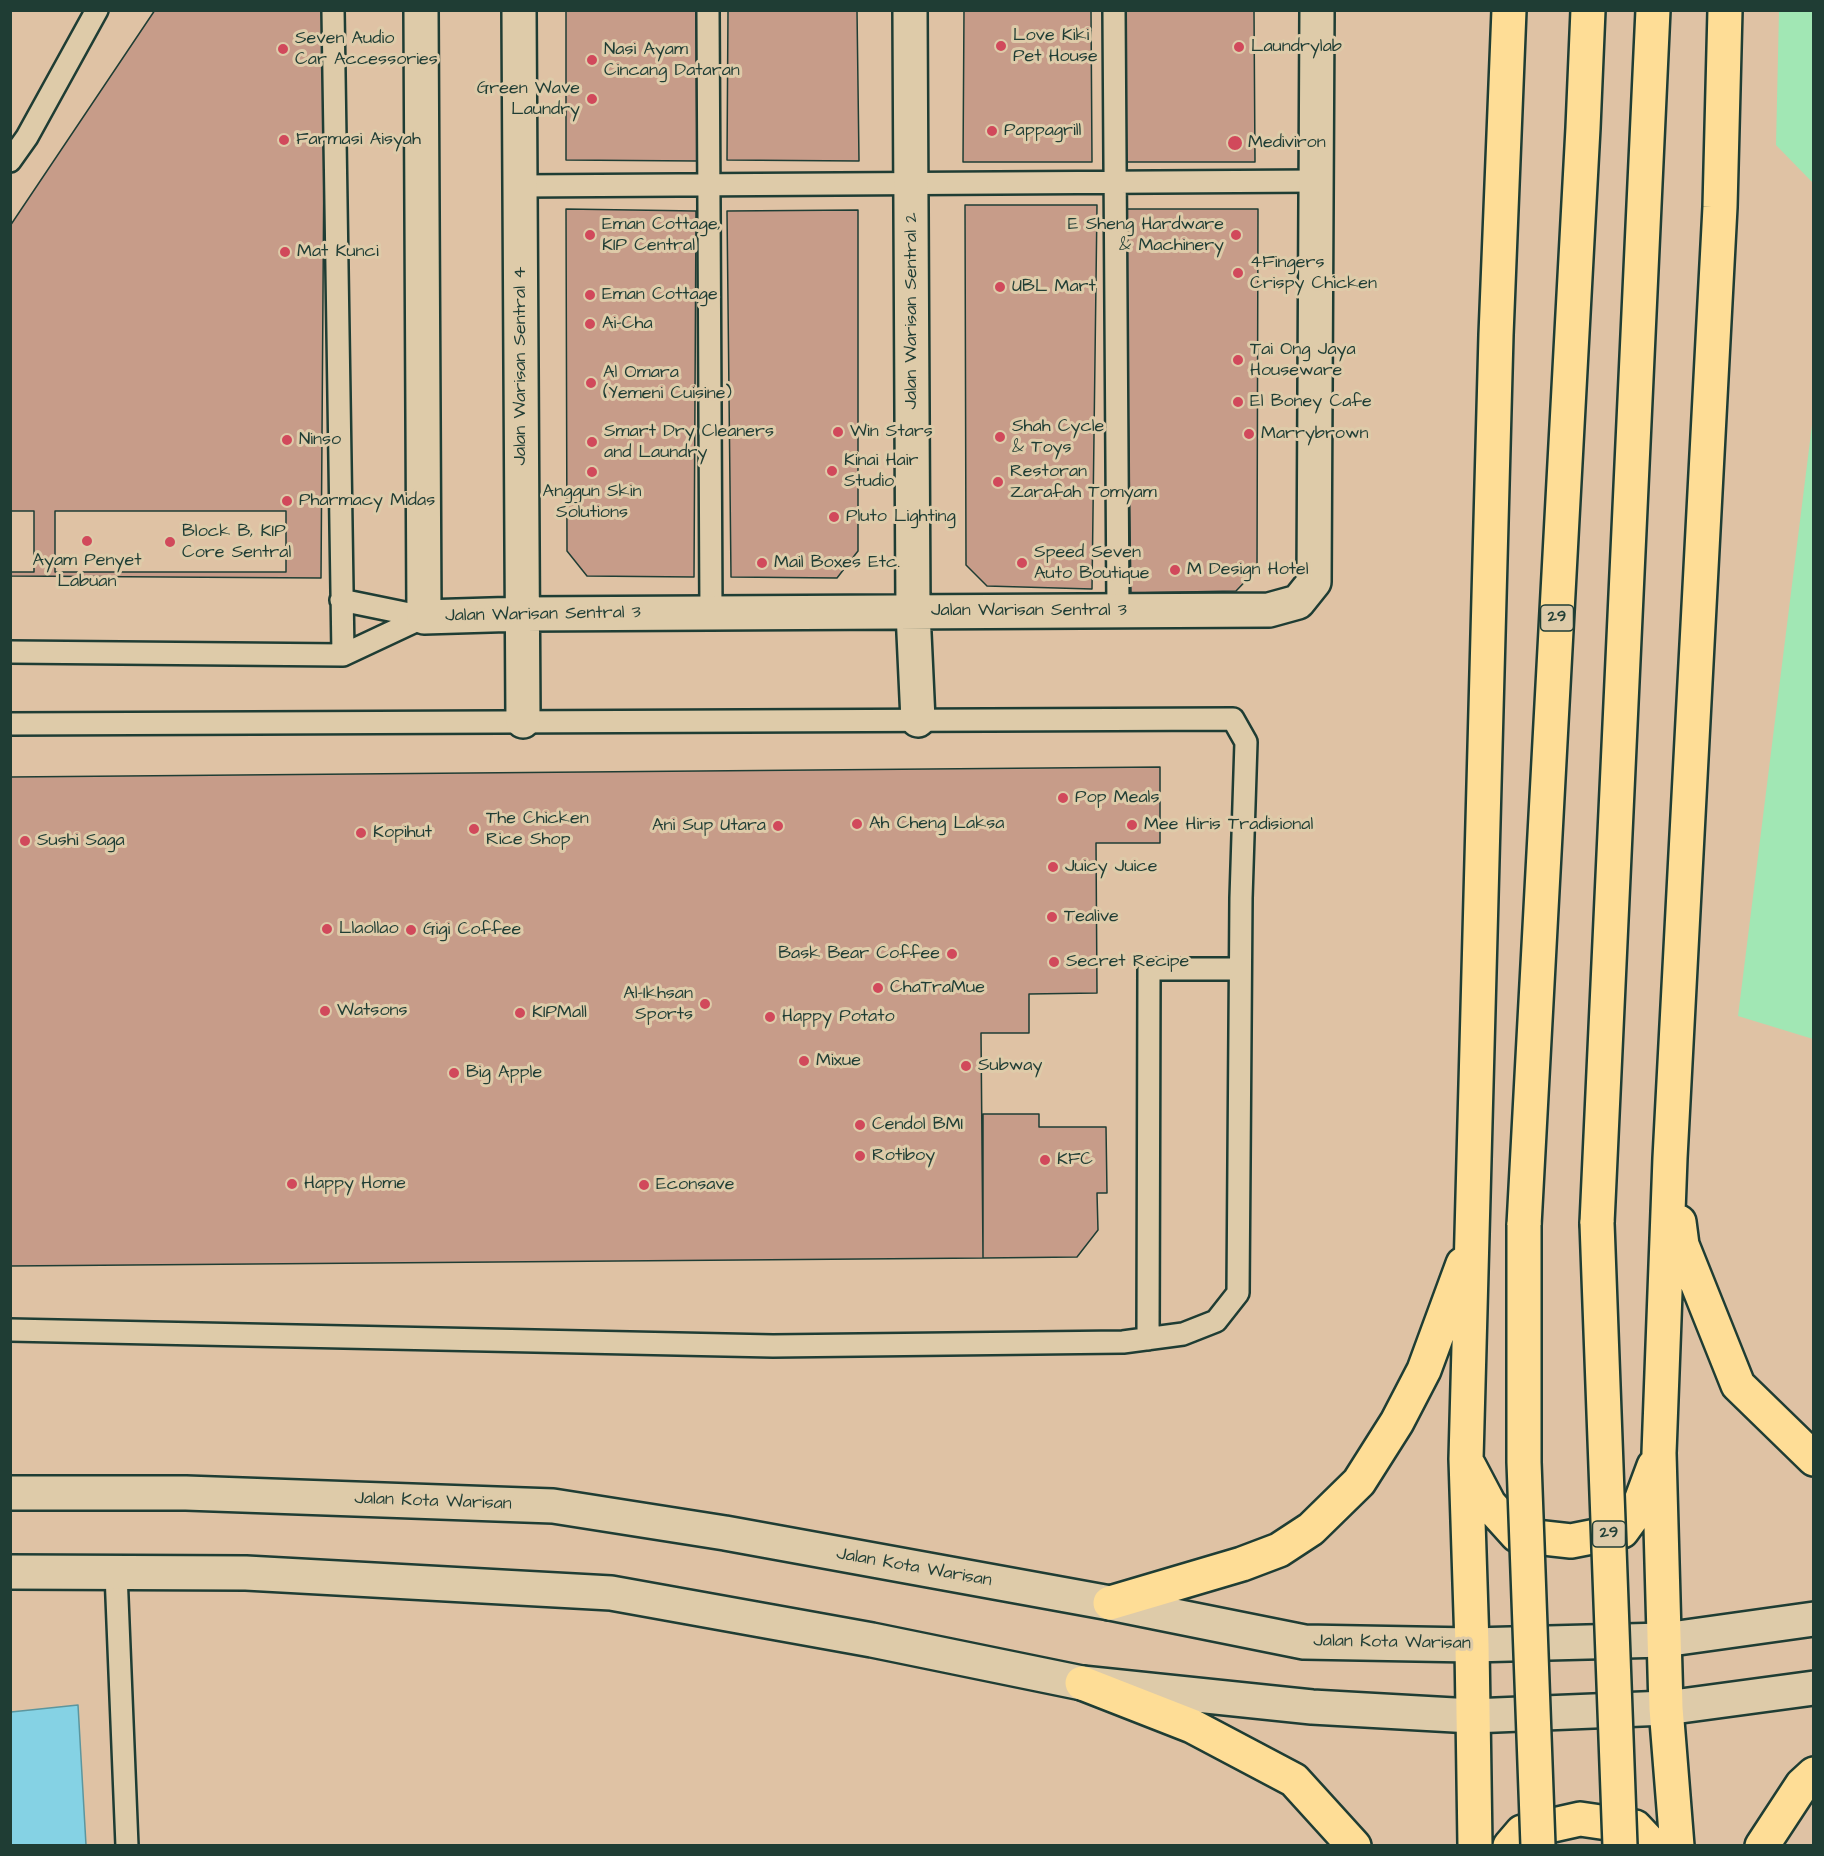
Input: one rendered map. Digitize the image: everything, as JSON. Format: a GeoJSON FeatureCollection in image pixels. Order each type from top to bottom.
{"type":"FeatureCollection","features":[{"type":"Feature","properties":{"kind":"highway"},"geometry":{"type":"LineString","coordinates":[[1475,1845],[1466,1459],[1496,346],[1509,10]]}},
{"type":"Feature","properties":{"kind":"highway","name":"29"},"geometry":{"type":"LineString","coordinates":[[1538,1845],[1524,1462],[1524,1225],[1588,10]]}},
{"type":"Feature","properties":{"kind":"highway","name":"29"},"geometry":{"type":"LineString","coordinates":[[1620,1845],[1598,1223],[1653,10]]}},
{"type":"Feature","properties":{"kind":"highway"},"geometry":{"type":"LineString","coordinates":[[1677,1845],[1666,1708],[1659,1454],[1670,1158],[1720,207],[1725,10]]}},
{"type":"Feature","properties":{"kind":"highway"},"geometry":{"type":"LineString","coordinates":[[1670,1158],[1682,1245],[1738,1385],[1814,1459]]}},
{"type":"Feature","properties":{"kind":"highway"},"geometry":{"type":"LineString","coordinates":[[1110,1603],[1242,1564],[1279,1550],[1311,1530],[1359,1482],[1397,1422],[1424,1370],[1471,1243]]}},
{"type":"Feature","properties":{"kind":"highway"},"geometry":{"type":"LineString","coordinates":[[1466,1459],[1489,1504],[1517,1534],[1571,1541],[1622,1531],[1638,1509],[1659,1454]]}},
{"type":"Feature","properties":{"kind":"highway"},"geometry":{"type":"LineString","coordinates":[[1082,1683],[1192,1726],[1294,1780],[1354,1845]]}},
{"type":"Feature","properties":{"kind":"highway"},"geometry":{"type":"LineString","coordinates":[[1762,1845],[1802,1785],[1814,1774]]}},
{"type":"Feature","properties":{"kind":"highway"},"geometry":{"type":"LineString","coordinates":[[1510,1845],[1522,1832],[1580,1819],[1635,1827],[1653,1845]]}},
{"type":"Feature","properties":{"kind":"street","name":"Jalan Warisan Sentral 3"},"geometry":{"type":"LineString","coordinates":[[421,10],[424,617],[523,614],[1269,610],[1298,602],[1314,582],[1317,10]]}},
{"type":"Feature","properties":{"kind":"street","name":"Jalan Warisan Sentral 4"},"geometry":{"type":"LineString","coordinates":[[519,10],[524,721]]}},
{"type":"Feature","properties":{"kind":"street","name":"Jalan Warisan Sentral 2"},"geometry":{"type":"LineString","coordinates":[[910,10],[913,612],[918,720]]}},
{"type":"Feature","properties":{"kind":"street","name":"Jalan Kota Warisan"},"geometry":{"type":"LineString","coordinates":[[10,1493],[186,1493],[553,1506],[725,1533],[1110,1603],[1304,1642],[1472,1645],[1664,1640],[1814,1619]]}},
{"type":"Feature","properties":{"kind":"street"},"geometry":{"type":"LineString","coordinates":[[10,1572],[246,1573],[611,1593],[872,1640],[1082,1683],[1312,1707],[1472,1716],[1666,1708],[1814,1689]]}},
{"type":"Feature","properties":{"kind":"lane"},"geometry":{"type":"LineString","coordinates":[[10,161],[27,137],[97,10]]}},
{"type":"Feature","properties":{"kind":"lane"},"geometry":{"type":"LineString","coordinates":[[333,10],[343,655]]}},
{"type":"Feature","properties":{"kind":"lane"},"geometry":{"type":"LineString","coordinates":[[708,10],[711,614]]}},
{"type":"Feature","properties":{"kind":"lane"},"geometry":{"type":"LineString","coordinates":[[1114,10],[1118,611]]}},
{"type":"Feature","properties":{"kind":"lane"},"geometry":{"type":"LineString","coordinates":[[520,186],[1316,181]]}},
{"type":"Feature","properties":{"kind":"lane"},"geometry":{"type":"LineString","coordinates":[[341,600],[424,617]]}},
{"type":"Feature","properties":{"kind":"lane"},"geometry":{"type":"LineString","coordinates":[[10,652],[343,655],[424,617]]}},
{"type":"Feature","properties":{"kind":"lane"},"geometry":{"type":"LineString","coordinates":[[10,724],[1233,719],[1246,742],[1240,969],[1238,1293],[1216,1321],[1183,1334],[1123,1342],[773,1346],[10,1330]]}},
{"type":"Feature","properties":{"kind":"lane"},"geometry":{"type":"LineString","coordinates":[[1148,1339],[1149,969],[1240,969]]}},
{"type":"Feature","properties":{"kind":"lane"},"geometry":{"type":"LineString","coordinates":[[116,1573],[127,1845]]}},
{"type":"Feature","properties":{"kind":"green space"},"geometry":{"type":"Polygon","coordinates":[[[1779,11],[1813,11],[1813,183],[1776,145],[1779,11]]]}},
{"type":"Feature","properties":{"kind":"green space"},"geometry":{"type":"Polygon","coordinates":[[[1813,417],[1813,1039],[1738,1016],[1813,417]]]}},
{"type":"Feature","properties":{"kind":"water"},"geometry":{"type":"Polygon","coordinates":[[[78,1705],[86,1845],[11,1845],[11,1712],[78,1705]]]}},
{"type":"Feature","properties":{"kind":"building"},"geometry":{"type":"Polygon","coordinates":[[[155,10],[325,10],[321,578],[10,576],[10,226],[155,10]]]}},
{"type":"Feature","properties":{"kind":"building"},"geometry":{"type":"Polygon","coordinates":[[[566,10],[696,10],[697,161],[566,160],[566,10]]]}},
{"type":"Feature","properties":{"kind":"building"},"geometry":{"type":"Polygon","coordinates":[[[728,10],[857,10],[859,161],[727,160],[728,10]]]}},
{"type":"Feature","properties":{"kind":"building"},"geometry":{"type":"Polygon","coordinates":[[[964,10],[1091,10],[1092,162],[963,162],[964,10]]]}},
{"type":"Feature","properties":{"kind":"building"},"geometry":{"type":"Polygon","coordinates":[[[1126,10],[1254,10],[1255,162],[1126,162],[1126,10]]]}},
{"type":"Feature","properties":{"kind":"building"},"geometry":{"type":"Polygon","coordinates":[[[965,205],[1097,205],[1092,589],[987,586],[966,565],[965,205]]]}},
{"type":"Feature","properties":{"kind":"building"},"geometry":{"type":"Polygon","coordinates":[[[566,209],[696,211],[694,577],[587,576],[567,551],[566,209]]]}},
{"type":"Feature","properties":{"kind":"building"},"geometry":{"type":"Polygon","coordinates":[[[1125,209],[1258,209],[1257,569],[1236,591],[1131,593],[1125,209]]]}},
{"type":"Feature","properties":{"kind":"building"},"geometry":{"type":"Polygon","coordinates":[[[858,210],[858,551],[837,578],[731,577],[727,211],[858,210]]]}},
{"type":"Feature","properties":{"kind":"building"},"geometry":{"type":"Polygon","coordinates":[[[10,511],[34,511],[34,572],[10,572],[10,511]]]}},
{"type":"Feature","properties":{"kind":"building","name":"Block B, KIP Core Sentral"},"geometry":{"type":"Polygon","coordinates":[[[55,511],[286,511],[286,572],[55,572],[55,511]]]}},
{"type":"Feature","properties":{"kind":"building","name":"KIPMall"},"geometry":{"type":"Polygon","coordinates":[[[1160,767],[1160,843],[1096,843],[1097,993],[1029,994],[1029,1033],[981,1033],[983,1258],[10,1266],[10,777],[1160,767]]]}},
{"type":"Feature","properties":{"kind":"building","name":"KFC"},"geometry":{"type":"Polygon","coordinates":[[[983,1114],[1039,1114],[1039,1127],[1106,1127],[1107,1193],[1097,1193],[1098,1230],[1077,1257],[983,1258],[983,1114]]]}},
{"type":"Feature","properties":{"kind":"place","name":"Love Kiki Pet House"},"geometry":{"type":"Point","coordinates":[1001,46]}},
{"type":"Feature","properties":{"kind":"place","name":"Laundrylab"},"geometry":{"type":"Point","coordinates":[1239,47]}},
{"type":"Feature","properties":{"kind":"place","name":"Seven Audio Car Accessories"},"geometry":{"type":"Point","coordinates":[283,49]}},
{"type":"Feature","properties":{"kind":"place","name":"Nasi Ayam Cincang Dataran"},"geometry":{"type":"Point","coordinates":[592,60]}},
{"type":"Feature","properties":{"kind":"place","name":"Green Wave Laundry"},"geometry":{"type":"Point","coordinates":[592,99]}},
{"type":"Feature","properties":{"kind":"place","name":"Pappagrill"},"geometry":{"type":"Point","coordinates":[992,131]}},
{"type":"Feature","properties":{"kind":"place","name":"Farmasi Aisyah"},"geometry":{"type":"Point","coordinates":[284,140]}},
{"type":"Feature","properties":{"kind":"place","name":"Mediviron"},"geometry":{"type":"Point","coordinates":[1235,143]}},
{"type":"Feature","properties":{"kind":"place","name":"Eman Cottage, KIP Central"},"geometry":{"type":"Point","coordinates":[590,235]}},
{"type":"Feature","properties":{"kind":"place","name":"E Sheng Hardware & Machinery"},"geometry":{"type":"Point","coordinates":[1236,235]}},
{"type":"Feature","properties":{"kind":"place","name":"Mat Kunci"},"geometry":{"type":"Point","coordinates":[285,252]}},
{"type":"Feature","properties":{"kind":"place","name":"4Fingers Crispy Chicken"},"geometry":{"type":"Point","coordinates":[1238,273]}},
{"type":"Feature","properties":{"kind":"place","name":"UBL Mart"},"geometry":{"type":"Point","coordinates":[1000,287]}},
{"type":"Feature","properties":{"kind":"place","name":"Eman Cottage"},"geometry":{"type":"Point","coordinates":[590,295]}},
{"type":"Feature","properties":{"kind":"place","name":"Ai-Cha"},"geometry":{"type":"Point","coordinates":[590,324]}},
{"type":"Feature","properties":{"kind":"place","name":"Tai Ong Jaya Houseware"},"geometry":{"type":"Point","coordinates":[1238,360]}},
{"type":"Feature","properties":{"kind":"place","name":"Al Omara (Yemeni Cuisine)"},"geometry":{"type":"Point","coordinates":[591,383]}},
{"type":"Feature","properties":{"kind":"place","name":"El Boney Cafe"},"geometry":{"type":"Point","coordinates":[1238,402]}},
{"type":"Feature","properties":{"kind":"place","name":"Win Stars"},"geometry":{"type":"Point","coordinates":[838,432]}},
{"type":"Feature","properties":{"kind":"place","name":"Marrybrown"},"geometry":{"type":"Point","coordinates":[1249,434]}},
{"type":"Feature","properties":{"kind":"place","name":"Shah Cycle & Toys"},"geometry":{"type":"Point","coordinates":[1000,437]}},
{"type":"Feature","properties":{"kind":"place","name":"Ninso"},"geometry":{"type":"Point","coordinates":[287,440]}},
{"type":"Feature","properties":{"kind":"place","name":"Smart Dry Cleaners and Laundry"},"geometry":{"type":"Point","coordinates":[592,442]}},
{"type":"Feature","properties":{"kind":"place","name":"Kinai Hair Studio"},"geometry":{"type":"Point","coordinates":[832,471]}},
{"type":"Feature","properties":{"kind":"place","name":"Anggun Skin Solutions"},"geometry":{"type":"Point","coordinates":[592,472]}},
{"type":"Feature","properties":{"kind":"place","name":"Restoran Zarafah Tomyam"},"geometry":{"type":"Point","coordinates":[998,482]}},
{"type":"Feature","properties":{"kind":"place","name":"Pharmacy Midas"},"geometry":{"type":"Point","coordinates":[287,501]}},
{"type":"Feature","properties":{"kind":"place","name":"Pluto Lighting"},"geometry":{"type":"Point","coordinates":[834,517]}},
{"type":"Feature","properties":{"kind":"place","name":"Ayam Penyet Labuan"},"geometry":{"type":"Point","coordinates":[87,541]}},
{"type":"Feature","properties":{"kind":"place","name":"Block B, KIP Core Sentral"},"geometry":{"type":"Point","coordinates":[170,542]}},
{"type":"Feature","properties":{"kind":"place","name":"Mail Boxes Etc."},"geometry":{"type":"Point","coordinates":[762,563]}},
{"type":"Feature","properties":{"kind":"place","name":"Speed Seven Auto Boutique"},"geometry":{"type":"Point","coordinates":[1022,563]}},
{"type":"Feature","properties":{"kind":"place","name":"M Design Hotel"},"geometry":{"type":"Point","coordinates":[1175,570]}},
{"type":"Feature","properties":{"kind":"place","name":"Pop Meals"},"geometry":{"type":"Point","coordinates":[1063,798]}},
{"type":"Feature","properties":{"kind":"place","name":"Ah Cheng Laksa"},"geometry":{"type":"Point","coordinates":[857,824]}},
{"type":"Feature","properties":{"kind":"place","name":"Mee Hiris Tradisional"},"geometry":{"type":"Point","coordinates":[1132,825]}},
{"type":"Feature","properties":{"kind":"place","name":"Ani Sup Utara"},"geometry":{"type":"Point","coordinates":[778,826]}},
{"type":"Feature","properties":{"kind":"place","name":"The Chicken Rice Shop"},"geometry":{"type":"Point","coordinates":[474,829]}},
{"type":"Feature","properties":{"kind":"place","name":"Kopihut"},"geometry":{"type":"Point","coordinates":[361,833]}},
{"type":"Feature","properties":{"kind":"place","name":"Sushi Saga"},"geometry":{"type":"Point","coordinates":[25,841]}},
{"type":"Feature","properties":{"kind":"place","name":"Juicy Juice"},"geometry":{"type":"Point","coordinates":[1053,867]}},
{"type":"Feature","properties":{"kind":"place","name":"Tealive"},"geometry":{"type":"Point","coordinates":[1052,917]}},
{"type":"Feature","properties":{"kind":"place","name":"Llaollao"},"geometry":{"type":"Point","coordinates":[327,929]}},
{"type":"Feature","properties":{"kind":"place","name":"Gigi Coffee"},"geometry":{"type":"Point","coordinates":[411,930]}},
{"type":"Feature","properties":{"kind":"place","name":"Bask Bear Coffee"},"geometry":{"type":"Point","coordinates":[952,954]}},
{"type":"Feature","properties":{"kind":"place","name":"Secret Recipe"},"geometry":{"type":"Point","coordinates":[1054,962]}},
{"type":"Feature","properties":{"kind":"place","name":"ChaTraMue"},"geometry":{"type":"Point","coordinates":[878,988]}},
{"type":"Feature","properties":{"kind":"place","name":"Al-Ikhsan Sports"},"geometry":{"type":"Point","coordinates":[705,1004]}},
{"type":"Feature","properties":{"kind":"place","name":"Watsons"},"geometry":{"type":"Point","coordinates":[325,1011]}},
{"type":"Feature","properties":{"kind":"place","name":"KIPMall"},"geometry":{"type":"Point","coordinates":[520,1013]}},
{"type":"Feature","properties":{"kind":"place","name":"Happy Potato"},"geometry":{"type":"Point","coordinates":[770,1017]}},
{"type":"Feature","properties":{"kind":"place","name":"Mixue"},"geometry":{"type":"Point","coordinates":[804,1061]}},
{"type":"Feature","properties":{"kind":"place","name":"Subway"},"geometry":{"type":"Point","coordinates":[966,1066]}},
{"type":"Feature","properties":{"kind":"place","name":"Big Apple"},"geometry":{"type":"Point","coordinates":[454,1073]}},
{"type":"Feature","properties":{"kind":"place","name":"Cendol BMI"},"geometry":{"type":"Point","coordinates":[860,1125]}},
{"type":"Feature","properties":{"kind":"place","name":"Rotiboy"},"geometry":{"type":"Point","coordinates":[860,1156]}},
{"type":"Feature","properties":{"kind":"place","name":"KFC"},"geometry":{"type":"Point","coordinates":[1045,1160]}},
{"type":"Feature","properties":{"kind":"place","name":"Happy Home"},"geometry":{"type":"Point","coordinates":[292,1184]}},
{"type":"Feature","properties":{"kind":"place","name":"Econsave"},"geometry":{"type":"Point","coordinates":[644,1185]}}]}
